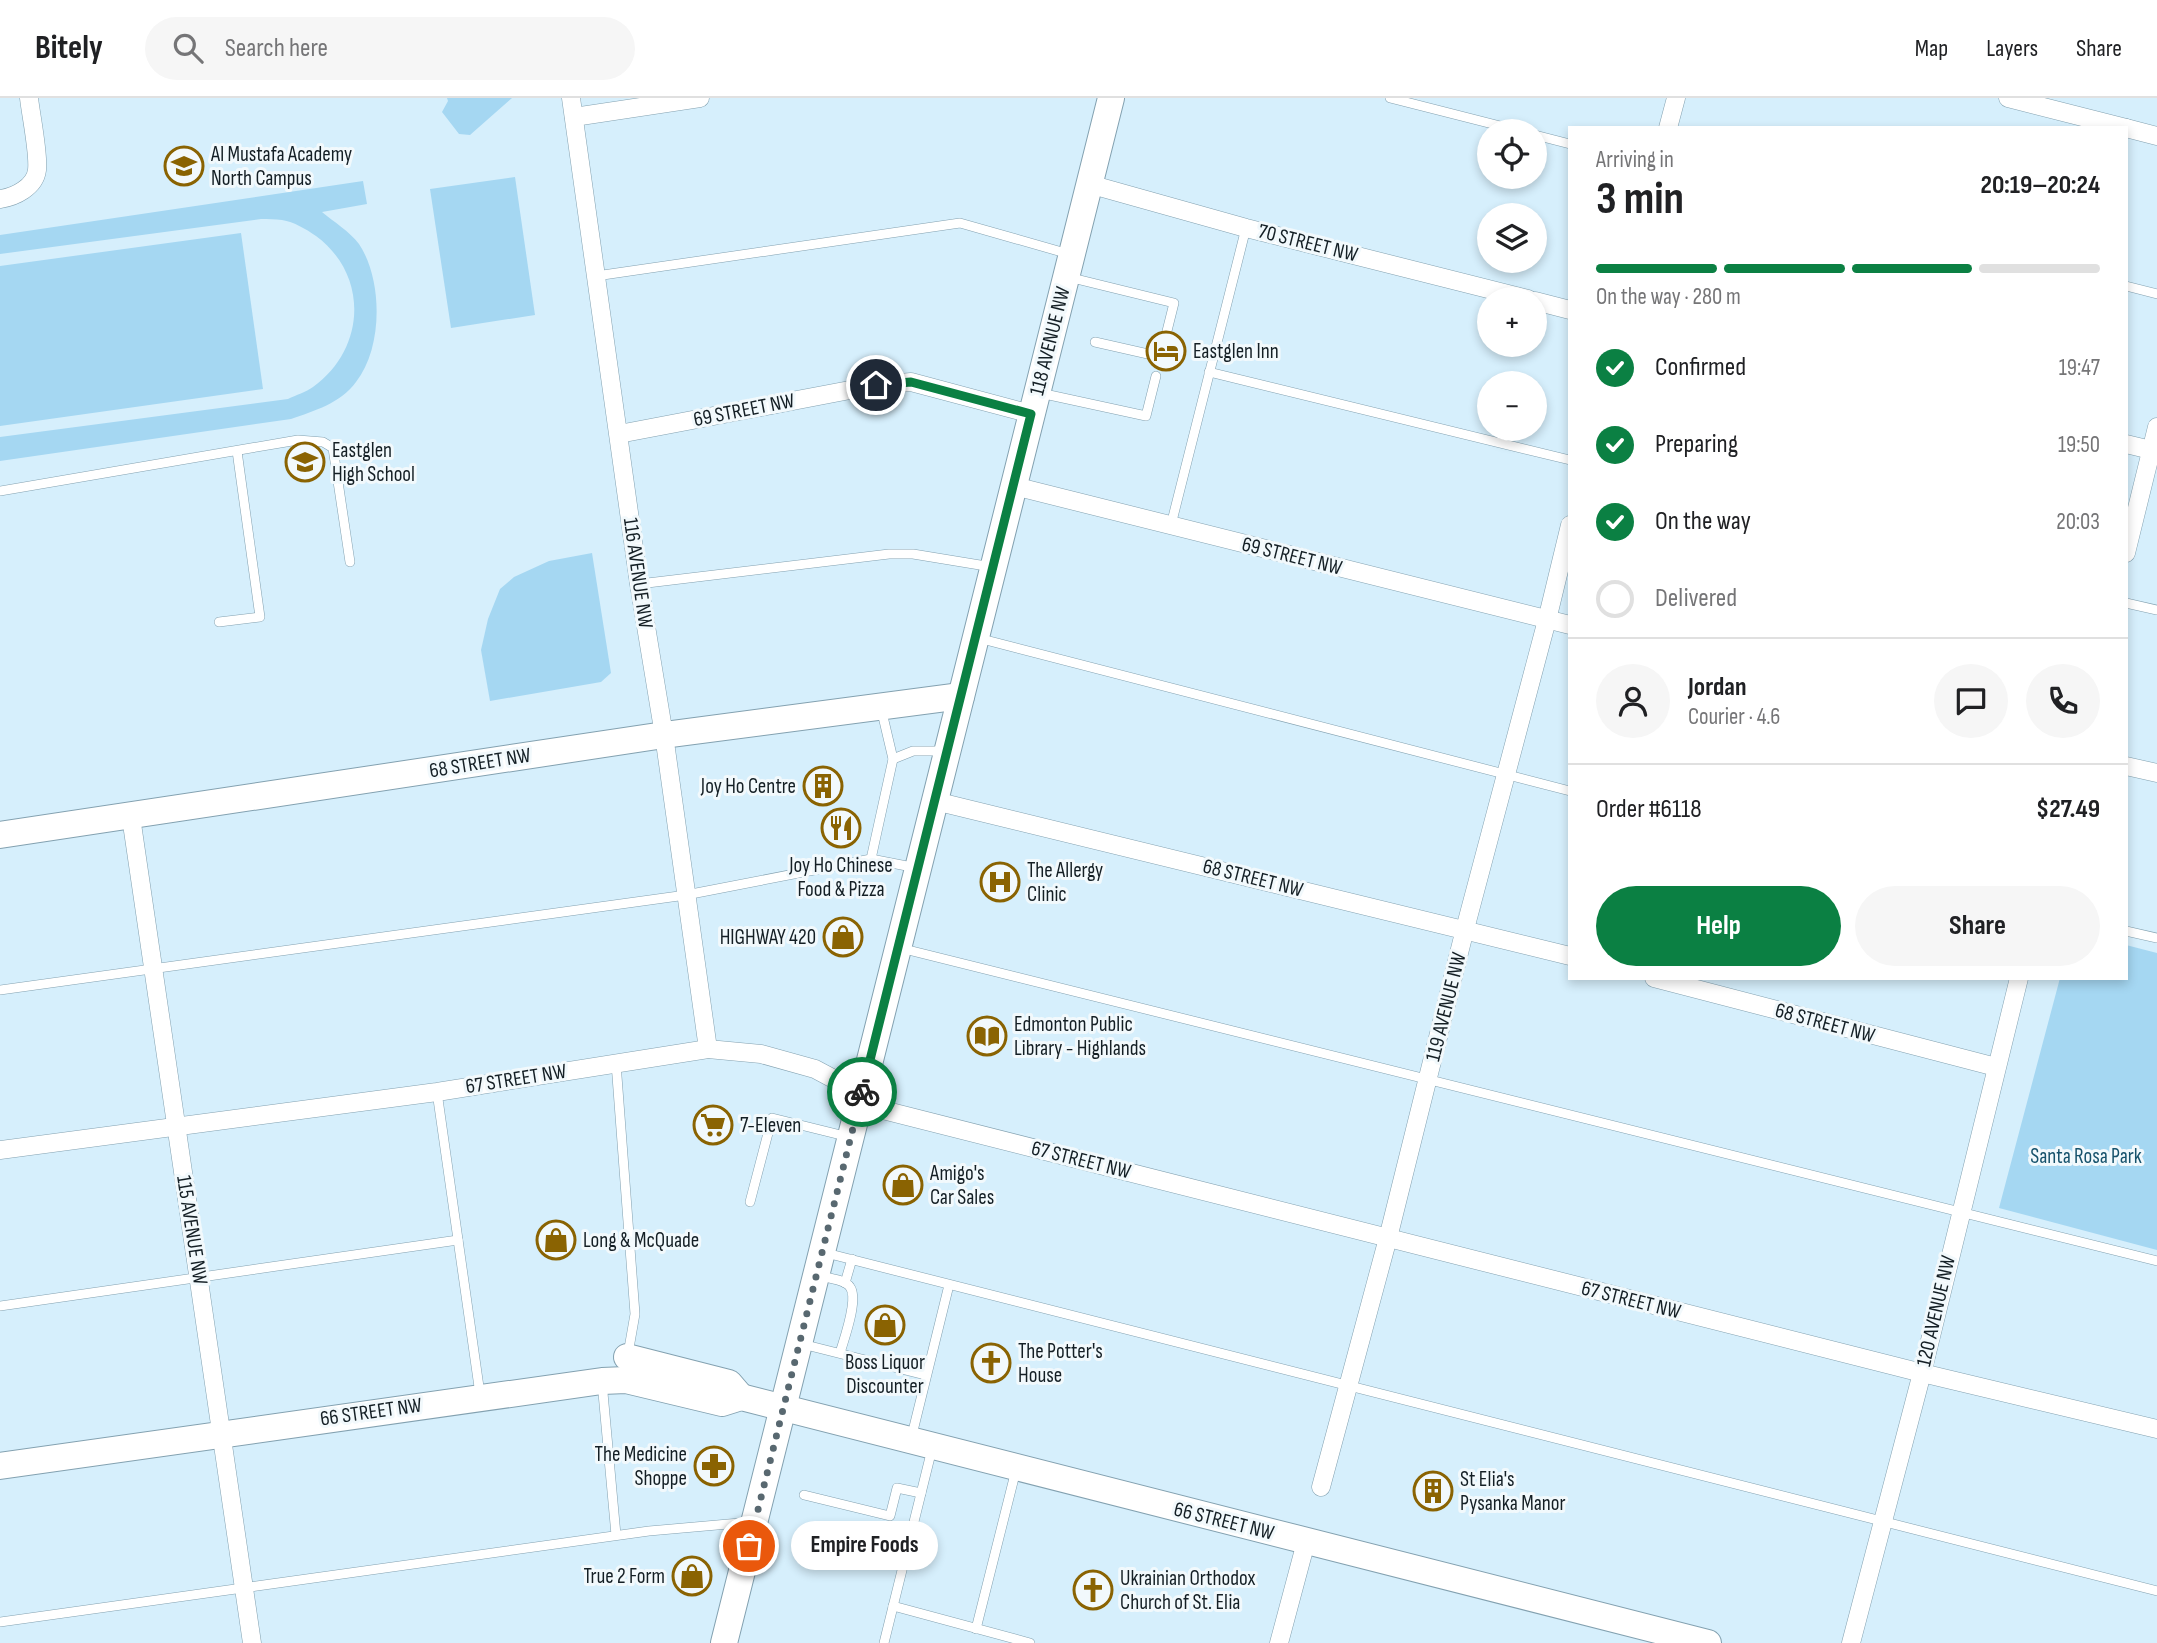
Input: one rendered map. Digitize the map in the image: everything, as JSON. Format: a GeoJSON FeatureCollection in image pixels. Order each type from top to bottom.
{"type":"FeatureCollection","features":[{"type":"Feature","properties":{"kind":"main road","name":"118 AVENUE NW"},"geometry":{"type":"LineString","coordinates":[[724,1643],[1111,98]]}},
{"type":"Feature","properties":{"kind":"main road","name":"68 STREET NW"},"geometry":{"type":"LineString","coordinates":[[0,835],[664,735],[961,696]]}},
{"type":"Feature","properties":{"kind":"main road","name":"66 STREET NW"},"geometry":{"type":"LineString","coordinates":[[0,1466],[481,1396],[618,1372],[722,1403],[741,1397],[1708,1643]]}},
{"type":"Feature","properties":{"kind":"street"},"geometry":{"type":"LineString","coordinates":[[0,199],[27,188],[37,172],[29,98]]}},
{"type":"Feature","properties":{"kind":"street","name":"116 AVENUE NW"},"geometry":{"type":"LineString","coordinates":[[571,98],[708,1049]]}},
{"type":"Feature","properties":{"kind":"street"},"geometry":{"type":"LineString","coordinates":[[574,117],[700,98]]}},
{"type":"Feature","properties":{"kind":"street"},"geometry":{"type":"LineString","coordinates":[[1669,126],[1676,98]]}},
{"type":"Feature","properties":{"kind":"street"},"geometry":{"type":"LineString","coordinates":[[2008,98],[2118,126]]}},
{"type":"Feature","properties":{"kind":"street"},"geometry":{"type":"LineString","coordinates":[[2128,129],[2157,136]]}},
{"type":"Feature","properties":{"kind":"street","name":"70 STREET NW"},"geometry":{"type":"LineString","coordinates":[[1089,184],[1246,228],[1480,287]]}},
{"type":"Feature","properties":{"kind":"street"},"geometry":{"type":"LineString","coordinates":[[1547,304],[1568,309]]}},
{"type":"Feature","properties":{"kind":"street","name":"69 STREET NW"},"geometry":{"type":"LineString","coordinates":[[619,433],[876,385],[911,382],[1034,403]]}},
{"type":"Feature","properties":{"kind":"street"},"geometry":{"type":"LineString","coordinates":[[2128,545],[2157,427]]}},
{"type":"Feature","properties":{"kind":"street"},"geometry":{"type":"LineString","coordinates":[[2128,444],[2151,450]]}},
{"type":"Feature","properties":{"kind":"street","name":"69 STREET NW"},"geometry":{"type":"LineString","coordinates":[[1014,486],[1568,625]]}},
{"type":"Feature","properties":{"kind":"street","name":"119 AVENUE NW"},"geometry":{"type":"LineString","coordinates":[[1321,1487],[1388,1238],[1568,534]]}},
{"type":"Feature","properties":{"kind":"street"},"geometry":{"type":"LineString","coordinates":[[2128,766],[2157,774]]}},
{"type":"Feature","properties":{"kind":"street","name":"68 STREET NW"},"geometry":{"type":"LineString","coordinates":[[935,801],[1568,955]]}},
{"type":"Feature","properties":{"kind":"street","name":"115 AVENUE NW"},"geometry":{"type":"LineString","coordinates":[[131,817],[252,1643]]}},
{"type":"Feature","properties":{"kind":"street","name":"68 STREET NW"},"geometry":{"type":"LineString","coordinates":[[1662,980],[1996,1067]]}},
{"type":"Feature","properties":{"kind":"street","name":"120 AVENUE NW"},"geometry":{"type":"LineString","coordinates":[[1850,1643],[1922,1373],[2018,980]]}},
{"type":"Feature","properties":{"kind":"street","name":"67 STREET NW"},"geometry":{"type":"LineString","coordinates":[[0,1150],[437,1092],[708,1049],[761,1054],[815,1069],[862,1094],[883,1110],[1922,1373],[2157,1429]]}},
{"type":"Feature","properties":{"kind":"street"},"geometry":{"type":"LineString","coordinates":[[1279,1643],[1306,1542]]}},
{"type":"Feature","properties":{"kind":"lane"},"geometry":{"type":"LineString","coordinates":[[1390,98],[1477,120]]}},
{"type":"Feature","properties":{"kind":"lane"},"geometry":{"type":"LineString","coordinates":[[1547,138],[1568,143]]}},
{"type":"Feature","properties":{"kind":"lane"},"geometry":{"type":"LineString","coordinates":[[596,276],[960,223],[1174,303],[1165,339]]}},
{"type":"Feature","properties":{"kind":"lane"},"geometry":{"type":"LineString","coordinates":[[1171,525],[1246,228]]}},
{"type":"Feature","properties":{"kind":"lane"},"geometry":{"type":"LineString","coordinates":[[2128,287],[2157,294]]}},
{"type":"Feature","properties":{"kind":"lane"},"geometry":{"type":"LineString","coordinates":[[1095,342],[1148,354]]}},
{"type":"Feature","properties":{"kind":"lane"},"geometry":{"type":"LineString","coordinates":[[1209,372],[1568,460]]}},
{"type":"Feature","properties":{"kind":"lane"},"geometry":{"type":"LineString","coordinates":[[1034,403],[1146,416],[1156,376]]}},
{"type":"Feature","properties":{"kind":"lane"},"geometry":{"type":"LineString","coordinates":[[0,491],[298,440],[323,442],[333,448],[350,562]]}},
{"type":"Feature","properties":{"kind":"lane"},"geometry":{"type":"LineString","coordinates":[[219,622],[260,617],[237,451]]}},
{"type":"Feature","properties":{"kind":"lane"},"geometry":{"type":"LineString","coordinates":[[639,584],[889,554],[913,554],[993,567]]}},
{"type":"Feature","properties":{"kind":"lane"},"geometry":{"type":"LineString","coordinates":[[2128,603],[2157,610]]}},
{"type":"Feature","properties":{"kind":"lane"},"geometry":{"type":"LineString","coordinates":[[976,638],[1568,790]]}},
{"type":"Feature","properties":{"kind":"lane"},"geometry":{"type":"LineString","coordinates":[[871,859],[893,759],[880,706]]}},
{"type":"Feature","properties":{"kind":"lane"},"geometry":{"type":"LineString","coordinates":[[893,759],[913,751],[947,751]]}},
{"type":"Feature","properties":{"kind":"lane"},"geometry":{"type":"LineString","coordinates":[[0,990],[686,895],[871,859],[918,868]]}},
{"type":"Feature","properties":{"kind":"lane"},"geometry":{"type":"LineString","coordinates":[[2128,931],[2157,938]]}},
{"type":"Feature","properties":{"kind":"lane"},"geometry":{"type":"LineString","coordinates":[[899,947],[2157,1261]]}},
{"type":"Feature","properties":{"kind":"lane"},"geometry":{"type":"LineString","coordinates":[[616,1063],[635,1314],[618,1372],[616,1535]]}},
{"type":"Feature","properties":{"kind":"lane"},"geometry":{"type":"LineString","coordinates":[[437,1092],[481,1396]]}},
{"type":"Feature","properties":{"kind":"lane"},"geometry":{"type":"LineString","coordinates":[[750,1202],[772,1118],[851,1138]]}},
{"type":"Feature","properties":{"kind":"lane"},"geometry":{"type":"LineString","coordinates":[[0,1306],[458,1240]]}},
{"type":"Feature","properties":{"kind":"lane"},"geometry":{"type":"LineString","coordinates":[[820,1264],[852,1259],[2157,1591]]}},
{"type":"Feature","properties":{"kind":"lane"},"geometry":{"type":"LineString","coordinates":[[845,1283],[852,1259]]}},
{"type":"Feature","properties":{"kind":"lane"},"geometry":{"type":"LineString","coordinates":[[820,1264],[851,1287],[854,1300],[840,1353]]}},
{"type":"Feature","properties":{"kind":"lane"},"geometry":{"type":"LineString","coordinates":[[884,1643],[921,1493],[925,1376],[949,1285]]}},
{"type":"Feature","properties":{"kind":"lane"},"geometry":{"type":"LineString","coordinates":[[800,1343],[925,1376]]}},
{"type":"Feature","properties":{"kind":"lane"},"geometry":{"type":"LineString","coordinates":[[976,1629],[1016,1468]]}},
{"type":"Feature","properties":{"kind":"lane"},"geometry":{"type":"LineString","coordinates":[[804,1495],[890,1516],[897,1488],[921,1493]]}},
{"type":"Feature","properties":{"kind":"lane"},"geometry":{"type":"LineString","coordinates":[[0,1622],[616,1535],[755,1522]]}},
{"type":"Feature","properties":{"kind":"lane"},"geometry":{"type":"LineString","coordinates":[[893,1606],[1030,1643]]}},
{"type":"Feature","properties":{"kind":"green space"},"geometry":{"type":"Polygon","coordinates":[[[447,98],[512,98],[470,135],[459,134],[442,112],[447,98]]]}},
{"type":"Feature","properties":{"kind":"green space"},"geometry":{"type":"Polygon","coordinates":[[[515,177],[535,315],[451,328],[430,189],[515,177]]]}},
{"type":"Feature","properties":{"kind":"green space"},"geometry":{"type":"Polygon","coordinates":[[[363,181],[367,204],[322,212],[359,244],[367,259],[376,295],[377,314],[371,351],[365,368],[343,396],[291,419],[0,461],[0,437],[288,399],[313,387],[331,371],[343,353],[351,333],[354,312],[352,291],[345,271],[333,252],[312,233],[277,219],[0,254],[0,235],[363,181]]]}},
{"type":"Feature","properties":{"kind":"green space"},"geometry":{"type":"Polygon","coordinates":[[[241,233],[263,389],[0,426],[0,266],[241,233]]]}},
{"type":"Feature","properties":{"kind":"green space"},"geometry":{"type":"Polygon","coordinates":[[[592,553],[611,673],[601,682],[490,701],[481,650],[488,619],[500,589],[514,577],[549,561],[592,553]]]}},
{"type":"Feature","properties":{"kind":"green space","name":"Santa Rosa Park"},"geometry":{"type":"Polygon","coordinates":[[[2128,946],[2157,953],[2157,1250],[1999,1208],[2059,980],[2128,980],[2128,946]]]}},
{"type":"Feature","properties":{"kind":"way so far"},"geometry":{"type":"LineString","coordinates":[[749,1546],[862,1092]]}},
{"type":"Feature","properties":{"kind":"place","name":"Al Mustafa Academy North Campus"},"geometry":{"type":"Point","coordinates":[184,166]}},
{"type":"Feature","properties":{"kind":"place","name":"Eastglen Inn"},"geometry":{"type":"Point","coordinates":[1166,351]}},
{"type":"Feature","properties":{"kind":"place","name":"Eastglen High School"},"geometry":{"type":"Point","coordinates":[305,462]}},
{"type":"Feature","properties":{"kind":"place","name":"Joy Ho Centre"},"geometry":{"type":"Point","coordinates":[823,786]}},
{"type":"Feature","properties":{"kind":"place","name":"Joy Ho Chinese Food & Pizza"},"geometry":{"type":"Point","coordinates":[841,828]}},
{"type":"Feature","properties":{"kind":"place","name":"The Allergy Clinic"},"geometry":{"type":"Point","coordinates":[1000,882]}},
{"type":"Feature","properties":{"kind":"place","name":"HIGHWAY 420"},"geometry":{"type":"Point","coordinates":[843,937]}},
{"type":"Feature","properties":{"kind":"place","name":"Edmonton Public Library - Highlands"},"geometry":{"type":"Point","coordinates":[987,1036]}},
{"type":"Feature","properties":{"kind":"place","name":"7-Eleven"},"geometry":{"type":"Point","coordinates":[713,1125]}},
{"type":"Feature","properties":{"kind":"place","name":"Amigo's Car Sales"},"geometry":{"type":"Point","coordinates":[903,1185]}},
{"type":"Feature","properties":{"kind":"place","name":"Long & McQuade"},"geometry":{"type":"Point","coordinates":[556,1240]}},
{"type":"Feature","properties":{"kind":"place","name":"Boss Liquor Discounter"},"geometry":{"type":"Point","coordinates":[885,1325]}},
{"type":"Feature","properties":{"kind":"place","name":"The Potter's House"},"geometry":{"type":"Point","coordinates":[991,1363]}},
{"type":"Feature","properties":{"kind":"place","name":"The Medicine Shoppe"},"geometry":{"type":"Point","coordinates":[714,1466]}},
{"type":"Feature","properties":{"kind":"place","name":"St Elia's Pysanka Manor"},"geometry":{"type":"Point","coordinates":[1433,1491]}},
{"type":"Feature","properties":{"kind":"place","name":"Empire Foods"},"geometry":{"type":"Point","coordinates":[749,1546]}},
{"type":"Feature","properties":{"kind":"place","name":"True 2 Form"},"geometry":{"type":"Point","coordinates":[692,1576]}},
{"type":"Feature","properties":{"kind":"place","name":"Ukrainian Orthodox Church of St. Elia"},"geometry":{"type":"Point","coordinates":[1093,1590]}},
{"type":"Feature","properties":{"kind":"route"},"geometry":{"type":"LineString","coordinates":[[862,1092],[1031,414],[911,382],[876,385]]}}]}
